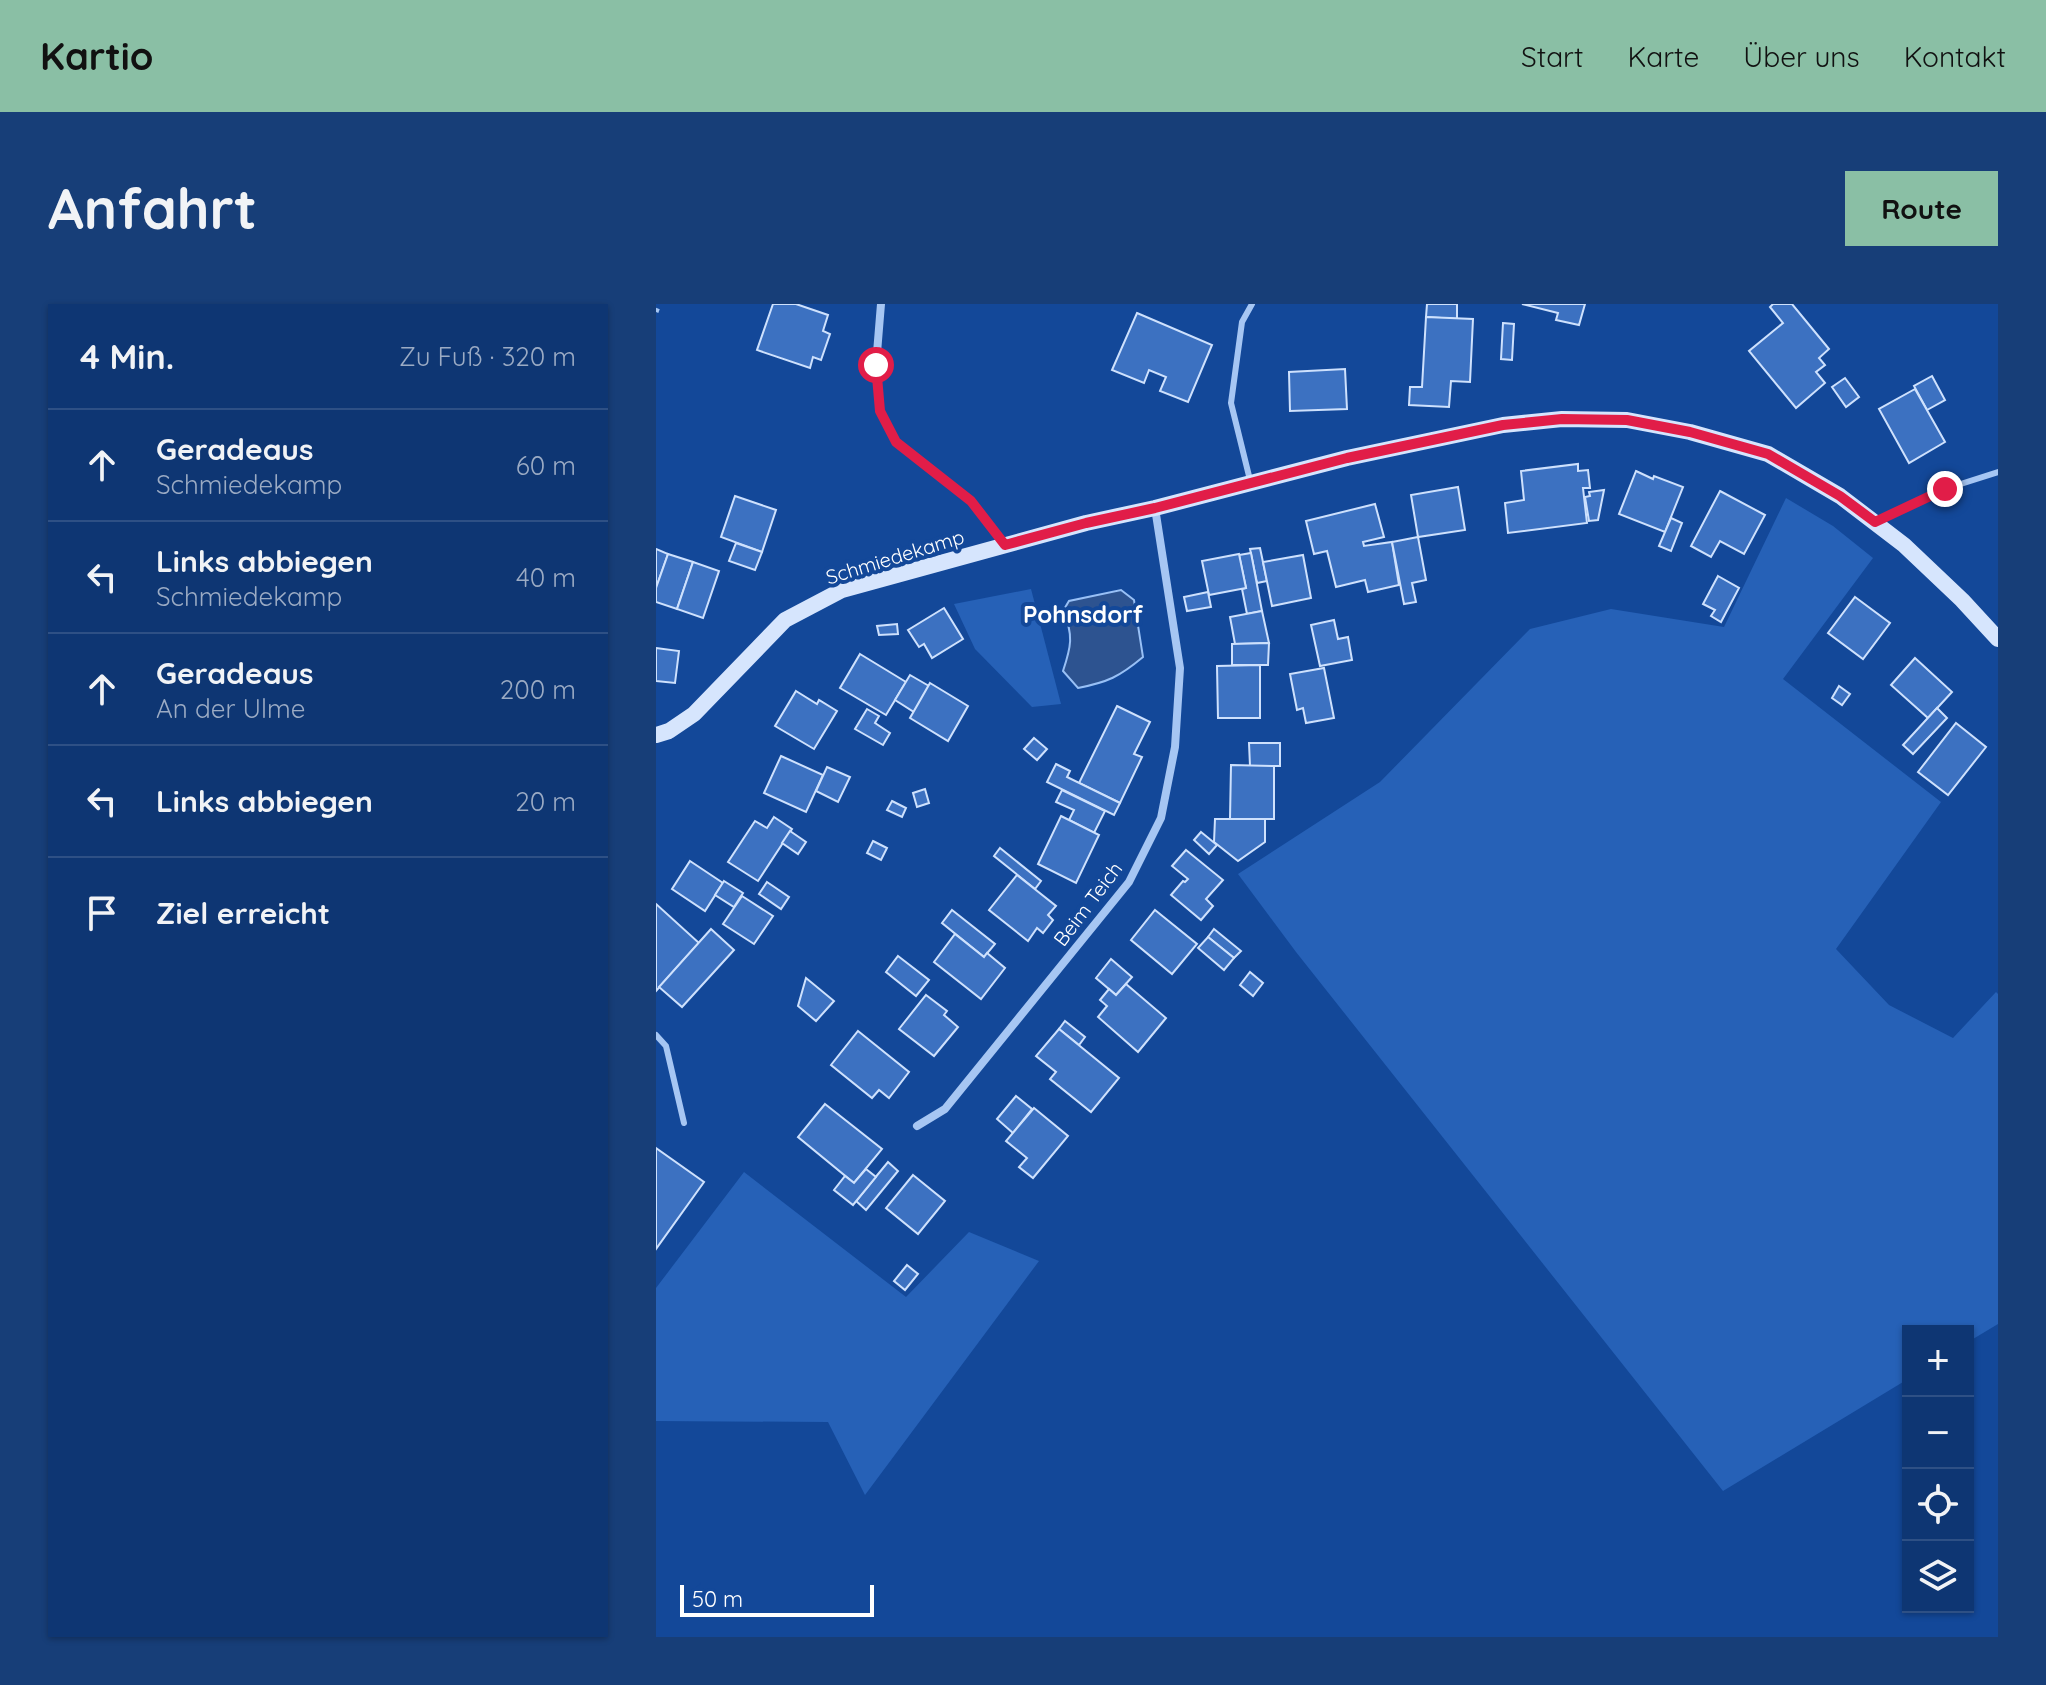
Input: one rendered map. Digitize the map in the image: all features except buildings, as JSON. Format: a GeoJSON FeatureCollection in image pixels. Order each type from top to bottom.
{"type":"FeatureCollection","features":[{"type":"Feature","properties":{"kind":"main road","name":"Schmiedekamp"},"geometry":{"type":"LineString","coordinates":[[656,735],[669,731],[694,714],[785,620],[842,590],[1086,523],[1347,458],[1503,425],[1562,419],[1627,420],[1690,432],[1768,454],[1840,496],[1904,545],[1998,639]]}},
{"type":"Feature","properties":{"kind":"street","name":"Schmiedekamp"},"geometry":{"type":"LineString","coordinates":[[881,304],[876,365],[880,411],[896,442],[971,501],[1005,545]]}},
{"type":"Feature","properties":{"kind":"street","name":"Beim Teich"},"geometry":{"type":"LineString","coordinates":[[917,1126],[945,1109],[1100,919],[1129,882],[1161,818],[1175,747],[1180,668],[1155,508]]}},
{"type":"Feature","properties":{"kind":"lane"},"geometry":{"type":"LineString","coordinates":[[1251,483],[1231,403],[1242,322],[1252,304]]}},
{"type":"Feature","properties":{"kind":"lane"},"geometry":{"type":"LineString","coordinates":[[1875,522],[1945,489],[1998,472]]}},
{"type":"Feature","properties":{"kind":"lane"},"geometry":{"type":"LineString","coordinates":[[656,1035],[666,1046],[684,1123]]}},
{"type":"Feature","properties":{"kind":"path"},"geometry":{"type":"LineString","coordinates":[[656,312],[659,304]]}},
{"type":"Feature","properties":{"kind":"shaded area"},"geometry":{"type":"Polygon","coordinates":[[[1786,498],[1833,526],[1873,558],[1783,679],[1941,802],[1836,949],[1889,1005],[1953,1038],[1996,992],[1998,994],[1998,1324],[1974,1338],[1974,1325],[1902,1325],[1902,1383],[1723,1491],[1296,952],[1238,874],[1380,782],[1530,629],[1611,609],[1724,627],[1786,498]]]}},
{"type":"Feature","properties":{"kind":"shaded area"},"geometry":{"type":"Polygon","coordinates":[[[1031,589],[1061,704],[1032,707],[975,649],[954,604],[1031,589]]]}},
{"type":"Feature","properties":{"kind":"shaded area"},"geometry":{"type":"Polygon","coordinates":[[[1121,590],[1134,600],[1143,657],[1113,678],[1078,688],[1063,671],[1070,641],[1063,611],[1069,601],[1121,590]]]}},
{"type":"Feature","properties":{"kind":"shaded area"},"geometry":{"type":"Polygon","coordinates":[[[744,1172],[906,1297],[969,1232],[1039,1261],[865,1495],[828,1422],[656,1421],[656,1288],[744,1172]]]}},
{"type":"Feature","properties":{"kind":"district","name":"Pohnsdorf"},"geometry":{"type":"Point","coordinates":[1083,615]}},
{"type":"Feature","properties":{"kind":"route"},"geometry":{"type":"LineString","coordinates":[[876,365],[880,411],[896,442],[971,501],[1005,545],[1347,458],[1503,425],[1562,419],[1627,420],[1690,432],[1768,454],[1840,496],[1875,522],[1945,489]]}}]}
